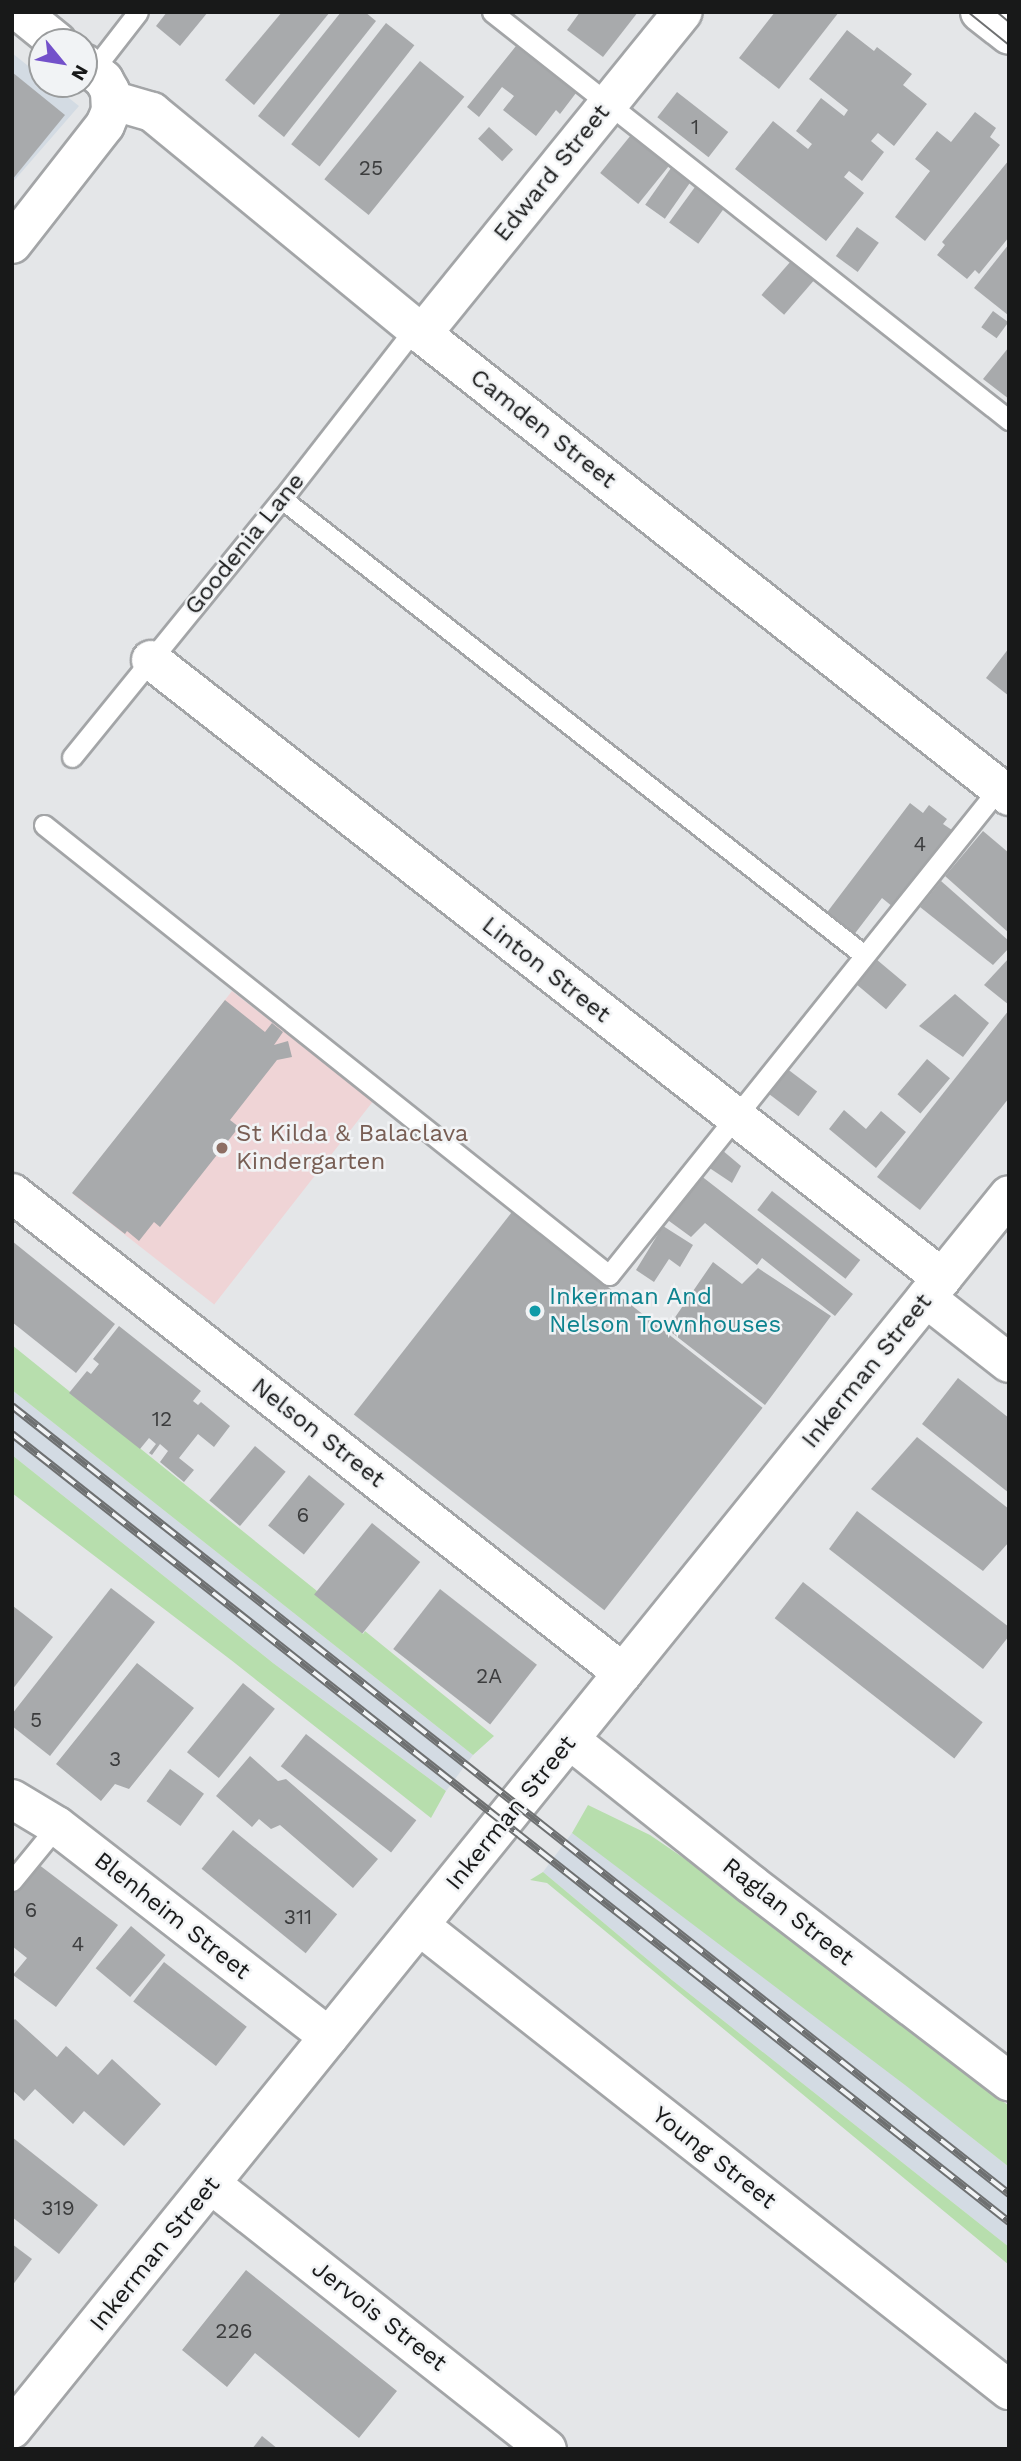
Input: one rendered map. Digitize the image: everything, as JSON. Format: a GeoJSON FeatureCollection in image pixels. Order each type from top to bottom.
{"type":"FeatureCollection","features":[{"type":"Feature","properties":{"kind":"street"},"geometry":{"type":"LineString","coordinates":[[20,12],[40,28]]}},
{"type":"Feature","properties":{"kind":"street","name":"Edward Street"},"geometry":{"type":"LineString","coordinates":[[418,331],[683,12]]}},
{"type":"Feature","properties":{"kind":"street"},"geometry":{"type":"LineString","coordinates":[[980,12],[1009,35]]}},
{"type":"Feature","properties":{"kind":"street","name":"Camden Street"},"geometry":{"type":"LineString","coordinates":[[98,79],[152,112],[418,331],[1006,793]]}},
{"type":"Feature","properties":{"kind":"street"},"geometry":{"type":"LineString","coordinates":[[12,244],[94,143],[105,125],[98,88]]}},
{"type":"Feature","properties":{"kind":"street","name":"Linton Street"},"geometry":{"type":"LineString","coordinates":[[151,660],[734,1118],[934,1288],[1009,1363]]}},
{"type":"Feature","properties":{"kind":"street","name":"Nelson Street"},"geometry":{"type":"LineString","coordinates":[[12,1193],[623,1673]]}},
{"type":"Feature","properties":{"kind":"street","name":"Inkerman Street"},"geometry":{"type":"LineString","coordinates":[[12,2429],[1009,1195]]}},
{"type":"Feature","properties":{"kind":"street","name":"Raglan Street"},"geometry":{"type":"LineString","coordinates":[[570,1740],[751,1884],[1009,2081]]}},
{"type":"Feature","properties":{"kind":"street","name":"Blenheim Street"},"geometry":{"type":"LineString","coordinates":[[12,1799],[57,1826],[329,2037]]}},
{"type":"Feature","properties":{"kind":"street","name":"Young Street"},"geometry":{"type":"LineString","coordinates":[[420,1926],[1009,2390]]}},
{"type":"Feature","properties":{"kind":"street","name":"Jervois Street"},"geometry":{"type":"LineString","coordinates":[[211,2184],[547,2449]]}},
{"type":"Feature","properties":{"kind":"lane"},"geometry":{"type":"LineString","coordinates":[[98,75],[138,12]]}},
{"type":"Feature","properties":{"kind":"lane"},"geometry":{"type":"LineString","coordinates":[[492,12],[1009,421]]}},
{"type":"Feature","properties":{"kind":"lane","name":"Goodenia Lane"},"geometry":{"type":"LineString","coordinates":[[72,757],[418,331]]}},
{"type":"Feature","properties":{"kind":"lane"},"geometry":{"type":"LineString","coordinates":[[282,499],[864,955]]}},
{"type":"Feature","properties":{"kind":"lane"},"geometry":{"type":"LineString","coordinates":[[44,825],[609,1275],[864,955],[1006,793]]}},
{"type":"Feature","properties":{"kind":"lane"},"geometry":{"type":"LineString","coordinates":[[12,1881],[57,1826]]}},
{"type":"Feature","properties":{"kind":"shaded area"},"geometry":{"type":"Polygon","coordinates":[[[12,53],[28,66],[28,98],[69,98],[79,106],[12,183],[12,53]]]}},
{"type":"Feature","properties":{"kind":"shaded area","name":"St Kilda & Balaclava Kindergarten"},"geometry":{"type":"Polygon","coordinates":[[[232,991],[373,1101],[214,1305],[73,1194],[232,991]]]}},
{"type":"Feature","properties":{"kind":"shaded area"},"geometry":{"type":"Polygon","coordinates":[[[12,1390],[473,1755],[446,1791],[273,1663],[12,1455],[12,1390]]]}},
{"type":"Feature","properties":{"kind":"shaded area"},"geometry":{"type":"Polygon","coordinates":[[[572,1833],[714,1933],[1009,2167],[1009,2247],[672,1980],[543,1872],[572,1833]]]}},
{"type":"Feature","properties":{"kind":"green space"},"geometry":{"type":"Polygon","coordinates":[[[12,1345],[317,1591],[363,1634],[365,1631],[494,1736],[473,1755],[12,1390],[12,1345]]]}},
{"type":"Feature","properties":{"kind":"green space"},"geometry":{"type":"Polygon","coordinates":[[[12,1455],[273,1663],[446,1791],[431,1818],[231,1660],[12,1493],[12,1455]]]}},
{"type":"Feature","properties":{"kind":"green space"},"geometry":{"type":"Polygon","coordinates":[[[588,1805],[650,1835],[732,1891],[1009,2106],[1009,2167],[572,1833],[588,1805]]]}},
{"type":"Feature","properties":{"kind":"green space"},"geometry":{"type":"Polygon","coordinates":[[[543,1872],[672,1980],[1009,2247],[1009,2265],[547,1883],[530,1880],[543,1872]]]}},
{"type":"Feature","properties":{"kind":"building"},"geometry":{"type":"Polygon","coordinates":[[[167,12],[208,12],[180,46],[156,26],[167,12]]]}},
{"type":"Feature","properties":{"kind":"building"},"geometry":{"type":"Polygon","coordinates":[[[282,12],[330,12],[254,105],[225,80],[282,12]]]}},
{"type":"Feature","properties":{"kind":"building"},"geometry":{"type":"Polygon","coordinates":[[[341,12],[365,12],[376,21],[284,137],[258,116],[341,12]]]}},
{"type":"Feature","properties":{"kind":"building"},"geometry":{"type":"Polygon","coordinates":[[[580,12],[638,12],[603,57],[567,30],[580,12]]]}},
{"type":"Feature","properties":{"kind":"building"},"geometry":{"type":"Polygon","coordinates":[[[775,12],[839,12],[779,89],[739,58],[775,12]]]}},
{"type":"Feature","properties":{"kind":"building"},"geometry":{"type":"Polygon","coordinates":[[[386,23],[414,45],[320,167],[291,144],[386,23]]]}},
{"type":"Feature","properties":{"kind":"building"},"geometry":{"type":"Polygon","coordinates":[[[847,30],[874,51],[877,47],[912,74],[903,85],[927,104],[894,146],[878,133],[871,141],[884,152],[862,181],[849,171],[844,177],[864,193],[826,241],[735,169],[773,121],[808,149],[812,144],[796,131],[821,98],[844,116],[848,110],[809,79],[847,30]]]}},
{"type":"Feature","properties":{"kind":"building"},"geometry":{"type":"Polygon","coordinates":[[[516,46],[576,93],[560,114],[556,110],[536,136],[503,110],[514,96],[502,87],[479,117],[467,107],[516,46]]]}},
{"type":"Feature","properties":{"kind":"building"},"geometry":{"type":"Polygon","coordinates":[[[420,61],[464,97],[369,215],[324,179],[420,61]]]}},
{"type":"Feature","properties":{"kind":"building"},"geometry":{"type":"Polygon","coordinates":[[[12,72],[28,85],[28,98],[44,98],[65,115],[12,180],[12,72]]]}},
{"type":"Feature","properties":{"kind":"building"},"geometry":{"type":"Polygon","coordinates":[[[677,92],[728,132],[709,157],[657,117],[677,92]]]}},
{"type":"Feature","properties":{"kind":"building"},"geometry":{"type":"Polygon","coordinates":[[[975,112],[996,128],[990,137],[1000,145],[925,241],[895,217],[930,171],[915,159],[937,131],[951,142],[975,112]]]}},
{"type":"Feature","properties":{"kind":"building"},"geometry":{"type":"Polygon","coordinates":[[[489,127],[513,150],[502,161],[478,139],[489,127]]]}},
{"type":"Feature","properties":{"kind":"building"},"geometry":{"type":"Polygon","coordinates":[[[631,135],[669,166],[638,204],[600,173],[631,135]]]}},
{"type":"Feature","properties":{"kind":"building"},"geometry":{"type":"Polygon","coordinates":[[[1009,160],[1009,237],[979,274],[975,270],[967,279],[937,255],[945,245],[942,242],[1009,160]]]}},
{"type":"Feature","properties":{"kind":"building"},"geometry":{"type":"Polygon","coordinates":[[[671,168],[691,182],[665,219],[645,205],[671,168]]]}},
{"type":"Feature","properties":{"kind":"building"},"geometry":{"type":"Polygon","coordinates":[[[695,187],[724,208],[698,244],[669,223],[695,187]]]}},
{"type":"Feature","properties":{"kind":"building"},"geometry":{"type":"Polygon","coordinates":[[[857,227],[879,243],[858,272],[836,256],[857,227]]]}},
{"type":"Feature","properties":{"kind":"building"},"geometry":{"type":"Polygon","coordinates":[[[1009,244],[1009,314],[1008,315],[974,288],[1009,244]]]}},
{"type":"Feature","properties":{"kind":"building"},"geometry":{"type":"Polygon","coordinates":[[[791,261],[814,281],[784,315],[761,295],[791,261]]]}},
{"type":"Feature","properties":{"kind":"building"},"geometry":{"type":"Polygon","coordinates":[[[993,311],[1008,322],[997,338],[981,327],[993,311]]]}},
{"type":"Feature","properties":{"kind":"building"},"geometry":{"type":"Polygon","coordinates":[[[1009,347],[1009,399],[983,379],[1009,347]]]}},
{"type":"Feature","properties":{"kind":"building"},"geometry":{"type":"Polygon","coordinates":[[[1009,648],[1009,696],[986,678],[1009,648]]]}},
{"type":"Feature","properties":{"kind":"building"},"geometry":{"type":"Polygon","coordinates":[[[910,803],[923,813],[929,805],[947,819],[943,824],[952,830],[893,907],[882,898],[853,936],[825,915],[910,803]]]}},
{"type":"Feature","properties":{"kind":"building"},"geometry":{"type":"Polygon","coordinates":[[[983,831],[1009,853],[1009,933],[945,876],[983,831]]]}},
{"type":"Feature","properties":{"kind":"building"},"geometry":{"type":"Polygon","coordinates":[[[941,881],[1009,941],[1009,948],[993,965],[920,907],[941,881]]]}},
{"type":"Feature","properties":{"kind":"building"},"geometry":{"type":"Polygon","coordinates":[[[1009,958],[1009,1005],[984,985],[1009,958]]]}},
{"type":"Feature","properties":{"kind":"building"},"geometry":{"type":"Polygon","coordinates":[[[876,959],[907,985],[886,1009],[855,984],[876,959]]]}},
{"type":"Feature","properties":{"kind":"building"},"geometry":{"type":"Polygon","coordinates":[[[955,994],[989,1023],[963,1057],[919,1026],[955,994]]]}},
{"type":"Feature","properties":{"kind":"building"},"geometry":{"type":"Polygon","coordinates":[[[225,1000],[265,1032],[272,1023],[283,1032],[274,1045],[288,1041],[292,1057],[277,1060],[230,1120],[239,1127],[160,1227],[154,1222],[139,1241],[127,1231],[125,1234],[72,1193],[225,1000]]]}},
{"type":"Feature","properties":{"kind":"building"},"geometry":{"type":"Polygon","coordinates":[[[1009,1010],[1009,1098],[920,1210],[877,1177],[1009,1010]]]}},
{"type":"Feature","properties":{"kind":"building"},"geometry":{"type":"Polygon","coordinates":[[[927,1059],[950,1078],[920,1114],[897,1094],[927,1059]]]}},
{"type":"Feature","properties":{"kind":"building"},"geometry":{"type":"Polygon","coordinates":[[[786,1068],[817,1091],[798,1116],[767,1093],[786,1068]]]}},
{"type":"Feature","properties":{"kind":"building"},"geometry":{"type":"Polygon","coordinates":[[[844,1110],[866,1129],[881,1111],[906,1132],[876,1168],[829,1129],[844,1110]]]}},
{"type":"Feature","properties":{"kind":"building"},"geometry":{"type":"Polygon","coordinates":[[[722,1150],[741,1166],[732,1183],[708,1167],[722,1150]]]}},
{"type":"Feature","properties":{"kind":"building"},"geometry":{"type":"Polygon","coordinates":[[[700,1175],[853,1294],[835,1316],[762,1258],[757,1265],[705,1223],[691,1237],[665,1218],[700,1175]]]}},
{"type":"Feature","properties":{"kind":"building"},"geometry":{"type":"Polygon","coordinates":[[[772,1191],[860,1260],[845,1279],[757,1210],[772,1191]]]}},
{"type":"Feature","properties":{"kind":"building","name":"Inkerman And Nelson Townhouses"},"geometry":{"type":"Polygon","coordinates":[[[512,1212],[763,1408],[604,1610],[354,1415],[512,1212]]]}},
{"type":"Feature","properties":{"kind":"building"},"geometry":{"type":"Polygon","coordinates":[[[663,1226],[693,1245],[680,1267],[669,1259],[654,1282],[636,1270],[663,1226]]]}},
{"type":"Feature","properties":{"kind":"building"},"geometry":{"type":"Polygon","coordinates":[[[12,1241],[115,1324],[76,1373],[12,1322],[12,1241]]]}},
{"type":"Feature","properties":{"kind":"building"},"geometry":{"type":"Polygon","coordinates":[[[713,1262],[742,1284],[758,1268],[831,1316],[765,1405],[667,1329],[713,1262]]]}},
{"type":"Feature","properties":{"kind":"building"},"geometry":{"type":"Polygon","coordinates":[[[119,1326],[201,1391],[193,1401],[198,1405],[201,1402],[230,1426],[214,1447],[198,1434],[179,1458],[194,1470],[184,1482],[160,1462],[168,1451],[160,1444],[152,1455],[149,1453],[156,1444],[149,1438],[140,1449],[69,1393],[87,1371],[91,1374],[99,1364],[93,1359],[119,1326]]]}},
{"type":"Feature","properties":{"kind":"building"},"geometry":{"type":"Polygon","coordinates":[[[958,1378],[1009,1418],[1009,1493],[922,1424],[958,1378]]]}},
{"type":"Feature","properties":{"kind":"building"},"geometry":{"type":"Polygon","coordinates":[[[917,1437],[1009,1509],[1009,1542],[983,1571],[871,1489],[917,1437]]]}},
{"type":"Feature","properties":{"kind":"building"},"geometry":{"type":"Polygon","coordinates":[[[255,1446],[286,1472],[240,1526],[209,1500],[255,1446]]]}},
{"type":"Feature","properties":{"kind":"building"},"geometry":{"type":"Polygon","coordinates":[[[309,1475],[345,1504],[304,1554],[268,1526],[309,1475]]]}},
{"type":"Feature","properties":{"kind":"building"},"geometry":{"type":"Polygon","coordinates":[[[857,1511],[1009,1627],[1009,1636],[983,1669],[829,1549],[857,1511]]]}},
{"type":"Feature","properties":{"kind":"building"},"geometry":{"type":"Polygon","coordinates":[[[372,1523],[420,1562],[362,1634],[314,1594],[372,1523]]]}},
{"type":"Feature","properties":{"kind":"building"},"geometry":{"type":"Polygon","coordinates":[[[803,1582],[983,1722],[954,1759],[775,1618],[803,1582]]]}},
{"type":"Feature","properties":{"kind":"building"},"geometry":{"type":"Polygon","coordinates":[[[111,1588],[155,1622],[50,1756],[12,1726],[12,1714],[111,1588]]]}},
{"type":"Feature","properties":{"kind":"building"},"geometry":{"type":"Polygon","coordinates":[[[440,1589],[537,1665],[490,1725],[393,1649],[440,1589]]]}},
{"type":"Feature","properties":{"kind":"building"},"geometry":{"type":"Polygon","coordinates":[[[13,1606],[53,1637],[12,1690],[12,1608],[13,1606]]]}},
{"type":"Feature","properties":{"kind":"building"},"geometry":{"type":"Polygon","coordinates":[[[137,1663],[194,1708],[129,1789],[115,1784],[101,1801],[56,1764],[137,1663]]]}},
{"type":"Feature","properties":{"kind":"building"},"geometry":{"type":"Polygon","coordinates":[[[243,1683],[275,1709],[219,1778],[187,1752],[243,1683]]]}},
{"type":"Feature","properties":{"kind":"building"},"geometry":{"type":"Polygon","coordinates":[[[306,1734],[416,1820],[391,1853],[281,1766],[306,1734]]]}},
{"type":"Feature","properties":{"kind":"building"},"geometry":{"type":"Polygon","coordinates":[[[250,1756],[278,1781],[286,1779],[378,1859],[353,1888],[280,1825],[271,1829],[259,1819],[252,1827],[216,1796],[250,1756]]]}},
{"type":"Feature","properties":{"kind":"building"},"geometry":{"type":"Polygon","coordinates":[[[170,1769],[204,1794],[180,1826],[146,1801],[170,1769]]]}},
{"type":"Feature","properties":{"kind":"building"},"geometry":{"type":"Polygon","coordinates":[[[233,1830],[337,1914],[306,1953],[202,1869],[233,1830]]]}},
{"type":"Feature","properties":{"kind":"building"},"geometry":{"type":"Polygon","coordinates":[[[34,1861],[118,1925],[56,2007],[13,1975],[27,1958],[12,1946],[12,1888],[34,1861]]]}},
{"type":"Feature","properties":{"kind":"building"},"geometry":{"type":"Polygon","coordinates":[[[131,1926],[165,1955],[130,1997],[96,1968],[131,1926]]]}},
{"type":"Feature","properties":{"kind":"building"},"geometry":{"type":"Polygon","coordinates":[[[164,1962],[247,2027],[216,2066],[133,2001],[164,1962]]]}},
{"type":"Feature","properties":{"kind":"building"},"geometry":{"type":"Polygon","coordinates":[[[15,2019],[57,2057],[66,2046],[98,2075],[112,2059],[161,2104],[124,2146],[84,2111],[73,2124],[35,2089],[24,2101],[12,2090],[12,2022],[15,2019]]]}},
{"type":"Feature","properties":{"kind":"building"},"geometry":{"type":"Polygon","coordinates":[[[12,2137],[98,2205],[59,2254],[12,2217],[12,2137]]]}},
{"type":"Feature","properties":{"kind":"building"},"geometry":{"type":"Polygon","coordinates":[[[12,2244],[32,2259],[12,2286],[12,2244]]]}},
{"type":"Feature","properties":{"kind":"building"},"geometry":{"type":"Polygon","coordinates":[[[246,2270],[397,2391],[359,2438],[255,2353],[227,2387],[182,2350],[246,2270]]]}},
{"type":"Feature","properties":{"kind":"building"},"geometry":{"type":"Polygon","coordinates":[[[262,2436],[278,2449],[252,2449],[262,2436]]]}},
{"type":"Feature","properties":{"kind":"tram line"},"geometry":{"type":"LineString","coordinates":[[968,12],[1009,45]]}},
{"type":"Feature","properties":{"kind":"tram line"},"geometry":{"type":"LineString","coordinates":[[997,12],[1009,22]]}},
{"type":"Feature","properties":{"kind":"railway"},"geometry":{"type":"LineString","coordinates":[[12,1406],[1009,2194]]}},
{"type":"Feature","properties":{"kind":"railway"},"geometry":{"type":"LineString","coordinates":[[12,1434],[1009,2222]]}},
{"type":"Feature","properties":{"kind":"place","name":"St Kilda & Balaclava Kindergarten"},"geometry":{"type":"Point","coordinates":[222,1148]}},
{"type":"Feature","properties":{"kind":"place","name":"Inkerman And Nelson Townhouses"},"geometry":{"type":"Point","coordinates":[535,1311]}}]}
